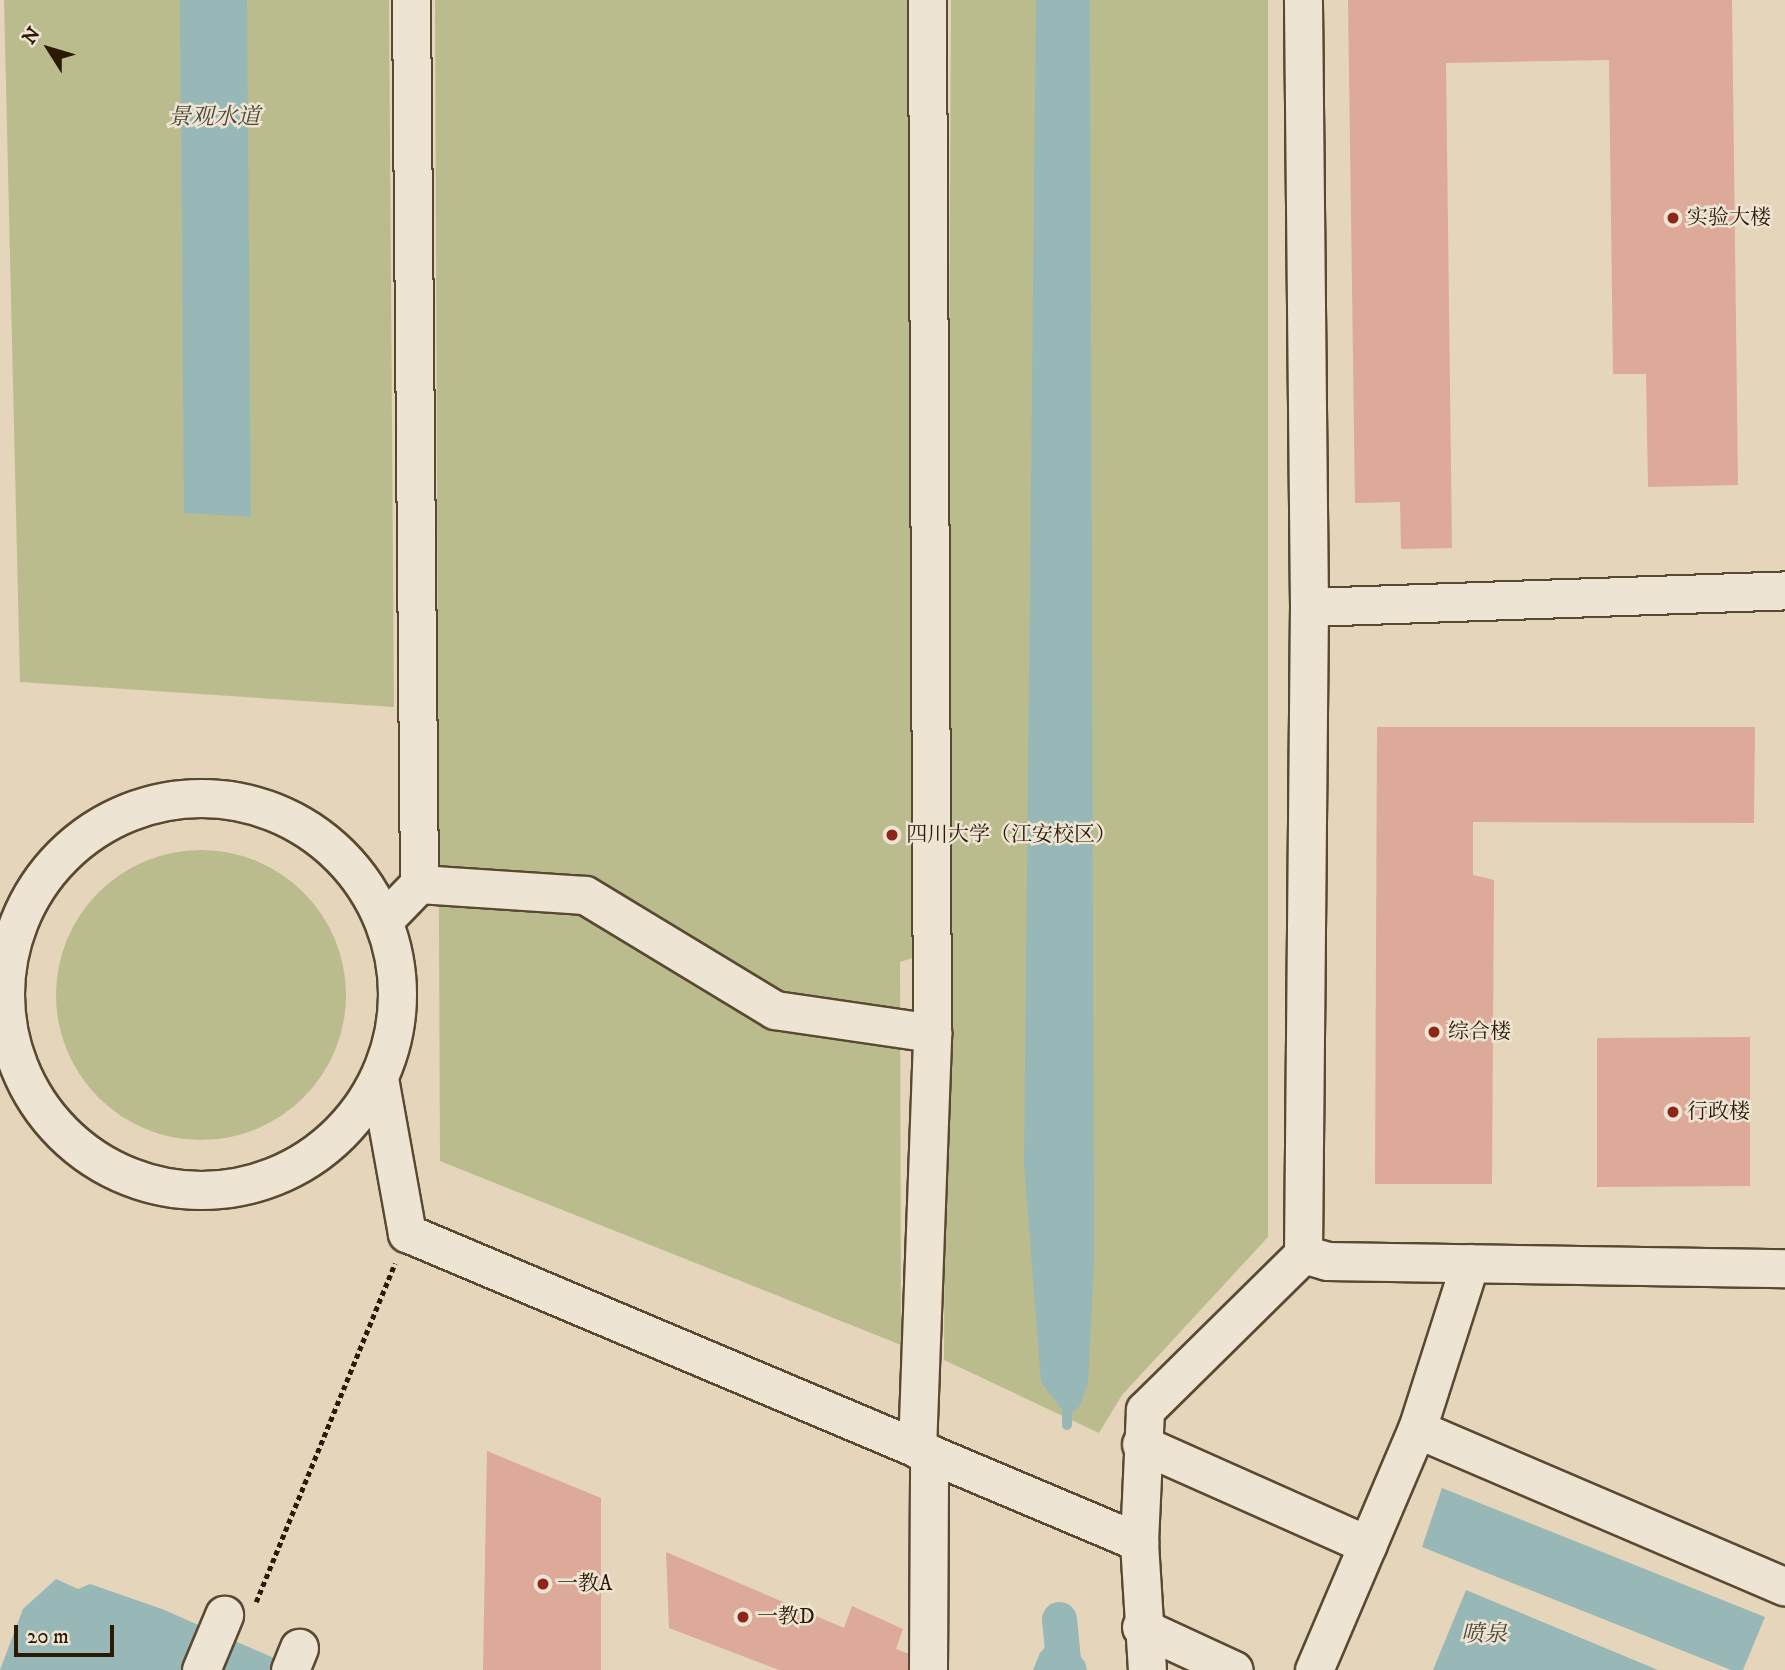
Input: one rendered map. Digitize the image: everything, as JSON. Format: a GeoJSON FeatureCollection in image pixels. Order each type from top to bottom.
{"type":"FeatureCollection","features":[{"type":"Feature","properties":{"kind":"street"},"geometry":{"type":"LineString","coordinates":[[384,920],[419,884],[411,0]]}},
{"type":"Feature","properties":{"kind":"street"},"geometry":{"type":"LineString","coordinates":[[927,0],[932,1033],[923,1451],[928,1670]]}},
{"type":"Feature","properties":{"kind":"street"},"geometry":{"type":"LineString","coordinates":[[1147,1670],[1141,1627],[1139,1542],[1141,1444],[1145,1410],[1303,1254],[1309,607],[1303,0]]}},
{"type":"Feature","properties":{"kind":"street"},"geometry":{"type":"LineString","coordinates":[[1309,607],[1785,590]]}},
{"type":"Feature","properties":{"kind":"street"},"geometry":{"type":"LineString","coordinates":[[0,942],[2,984],[11,1052],[42,1112],[91,1159],[152,1186],[219,1191],[284,1173],[340,1133],[379,1078],[395,1027],[397,972],[384,920],[354,869],[311,829],[257,804],[198,797],[139,806],[87,833],[44,874],[15,927],[2,984]]}},
{"type":"Feature","properties":{"kind":"street"},"geometry":{"type":"LineString","coordinates":[[419,884],[585,895],[775,1010],[932,1033]]}},
{"type":"Feature","properties":{"kind":"street"},"geometry":{"type":"LineString","coordinates":[[379,1078],[407,1233],[1139,1542]]}},
{"type":"Feature","properties":{"kind":"street"},"geometry":{"type":"LineString","coordinates":[[1303,1254],[1326,1261],[1785,1268]]}},
{"type":"Feature","properties":{"kind":"street"},"geometry":{"type":"LineString","coordinates":[[1314,1670],[1417,1429],[1470,1263]]}},
{"type":"Feature","properties":{"kind":"street"},"geometry":{"type":"LineString","coordinates":[[1417,1429],[1785,1587]]}},
{"type":"Feature","properties":{"kind":"street"},"geometry":{"type":"LineString","coordinates":[[1141,1444],[1368,1545]]}},
{"type":"Feature","properties":{"kind":"street"},"geometry":{"type":"LineString","coordinates":[[201,1670],[232,1619]]}},
{"type":"Feature","properties":{"kind":"street"},"geometry":{"type":"LineString","coordinates":[[1141,1627],[1234,1670]]}},
{"type":"Feature","properties":{"kind":"path"},"geometry":{"type":"LineString","coordinates":[[232,1619],[407,1233]]}},
{"type":"Feature","properties":{"kind":"green space"},"geometry":{"type":"Polygon","coordinates":[[[4,0],[389,0],[394,707],[20,682],[4,0]]]}},
{"type":"Feature","properties":{"kind":"green space"},"geometry":{"type":"Polygon","coordinates":[[[435,0],[908,0],[912,958],[900,962],[901,1345],[440,1161],[435,0]]]}},
{"type":"Feature","properties":{"kind":"green space"},"geometry":{"type":"Polygon","coordinates":[[[951,0],[1268,0],[1268,1237],[1122,1395],[1099,1433],[944,1360],[951,0]]]}},
{"type":"Feature","properties":{"kind":"green space"},"geometry":{"type":"Polygon","coordinates":[[[215,850],[243,856],[270,867],[304,892],[322,914],[335,939],[344,967],[344,1023],[335,1051],[322,1076],[304,1098],[282,1116],[257,1129],[229,1138],[187,1140],[159,1134],[132,1123],[98,1098],[80,1076],[67,1051],[58,1023],[56,981],[62,953],[73,926],[98,892],[120,874],[145,861],[173,852],[215,850]]]}},
{"type":"Feature","properties":{"kind":"water","name":"景观水道"},"geometry":{"type":"Polygon","coordinates":[[[180,0],[247,0],[251,517],[184,513],[180,0]]]}},
{"type":"Feature","properties":{"kind":"water"},"geometry":{"type":"Polygon","coordinates":[[[1036,0],[1090,0],[1094,1262],[1088,1384],[1079,1407],[1067,1417],[1041,1382],[1024,1163],[1036,0]]]}},
{"type":"Feature","properties":{"kind":"water"},"geometry":{"type":"Polygon","coordinates":[[[1442,1488],[1765,1617],[1743,1670],[1731,1670],[1422,1547],[1442,1488]]]}},
{"type":"Feature","properties":{"kind":"water"},"geometry":{"type":"Polygon","coordinates":[[[56,1579],[78,1589],[90,1584],[162,1609],[301,1670],[0,1670],[23,1609],[56,1579]]]}},
{"type":"Feature","properties":{"kind":"water","name":"喷泉"},"geometry":{"type":"Polygon","coordinates":[[[1466,1590],[1658,1670],[1433,1670],[1466,1590]]]}},
{"type":"Feature","properties":{"kind":"water"},"geometry":{"type":"Polygon","coordinates":[[[1060,1631],[1085,1662],[1087,1670],[1033,1670],[1040,1653],[1060,1631]]]}},
{"type":"Feature","properties":{"kind":"building","name":"实验大楼"},"geometry":{"type":"Polygon","coordinates":[[[1348,0],[1732,0],[1738,485],[1648,487],[1646,374],[1613,374],[1609,60],[1446,63],[1452,548],[1401,549],[1400,502],[1355,503],[1348,0]]]}},
{"type":"Feature","properties":{"kind":"building","name":"综合楼"},"geometry":{"type":"Polygon","coordinates":[[[1377,727],[1755,727],[1754,823],[1473,822],[1473,875],[1494,880],[1492,1184],[1375,1184],[1377,727]]]}},
{"type":"Feature","properties":{"kind":"building","name":"行政楼"},"geometry":{"type":"Polygon","coordinates":[[[1750,1037],[1750,1186],[1597,1187],[1597,1038],[1750,1037]]]}},
{"type":"Feature","properties":{"kind":"building","name":"一教A"},"geometry":{"type":"Polygon","coordinates":[[[487,1451],[601,1498],[601,1670],[483,1670],[487,1451]]]}},
{"type":"Feature","properties":{"kind":"building","name":"一教D"},"geometry":{"type":"Polygon","coordinates":[[[666,1552],[844,1628],[852,1606],[903,1629],[896,1649],[917,1657],[912,1670],[779,1670],[669,1628],[666,1552]]]}},
{"type":"Feature","properties":{"kind":"waterway"},"geometry":{"type":"LineString","coordinates":[[1067,1404],[1067,1425]]}},
{"type":"Feature","properties":{"kind":"waterway"},"geometry":{"type":"LineString","coordinates":[[1059,1619],[1064,1670]]}},
{"type":"Feature","properties":{"kind":"place","name":"实验大楼"},"geometry":{"type":"Point","coordinates":[1673,218]}},
{"type":"Feature","properties":{"kind":"place","name":"四川大学（江安校区）"},"geometry":{"type":"Point","coordinates":[892,835]}},
{"type":"Feature","properties":{"kind":"place","name":"综合楼"},"geometry":{"type":"Point","coordinates":[1434,1032]}},
{"type":"Feature","properties":{"kind":"place","name":"行政楼"},"geometry":{"type":"Point","coordinates":[1673,1112]}},
{"type":"Feature","properties":{"kind":"place","name":"一教A"},"geometry":{"type":"Point","coordinates":[543,1584]}},
{"type":"Feature","properties":{"kind":"place","name":"一教D"},"geometry":{"type":"Point","coordinates":[743,1617]}}]}
